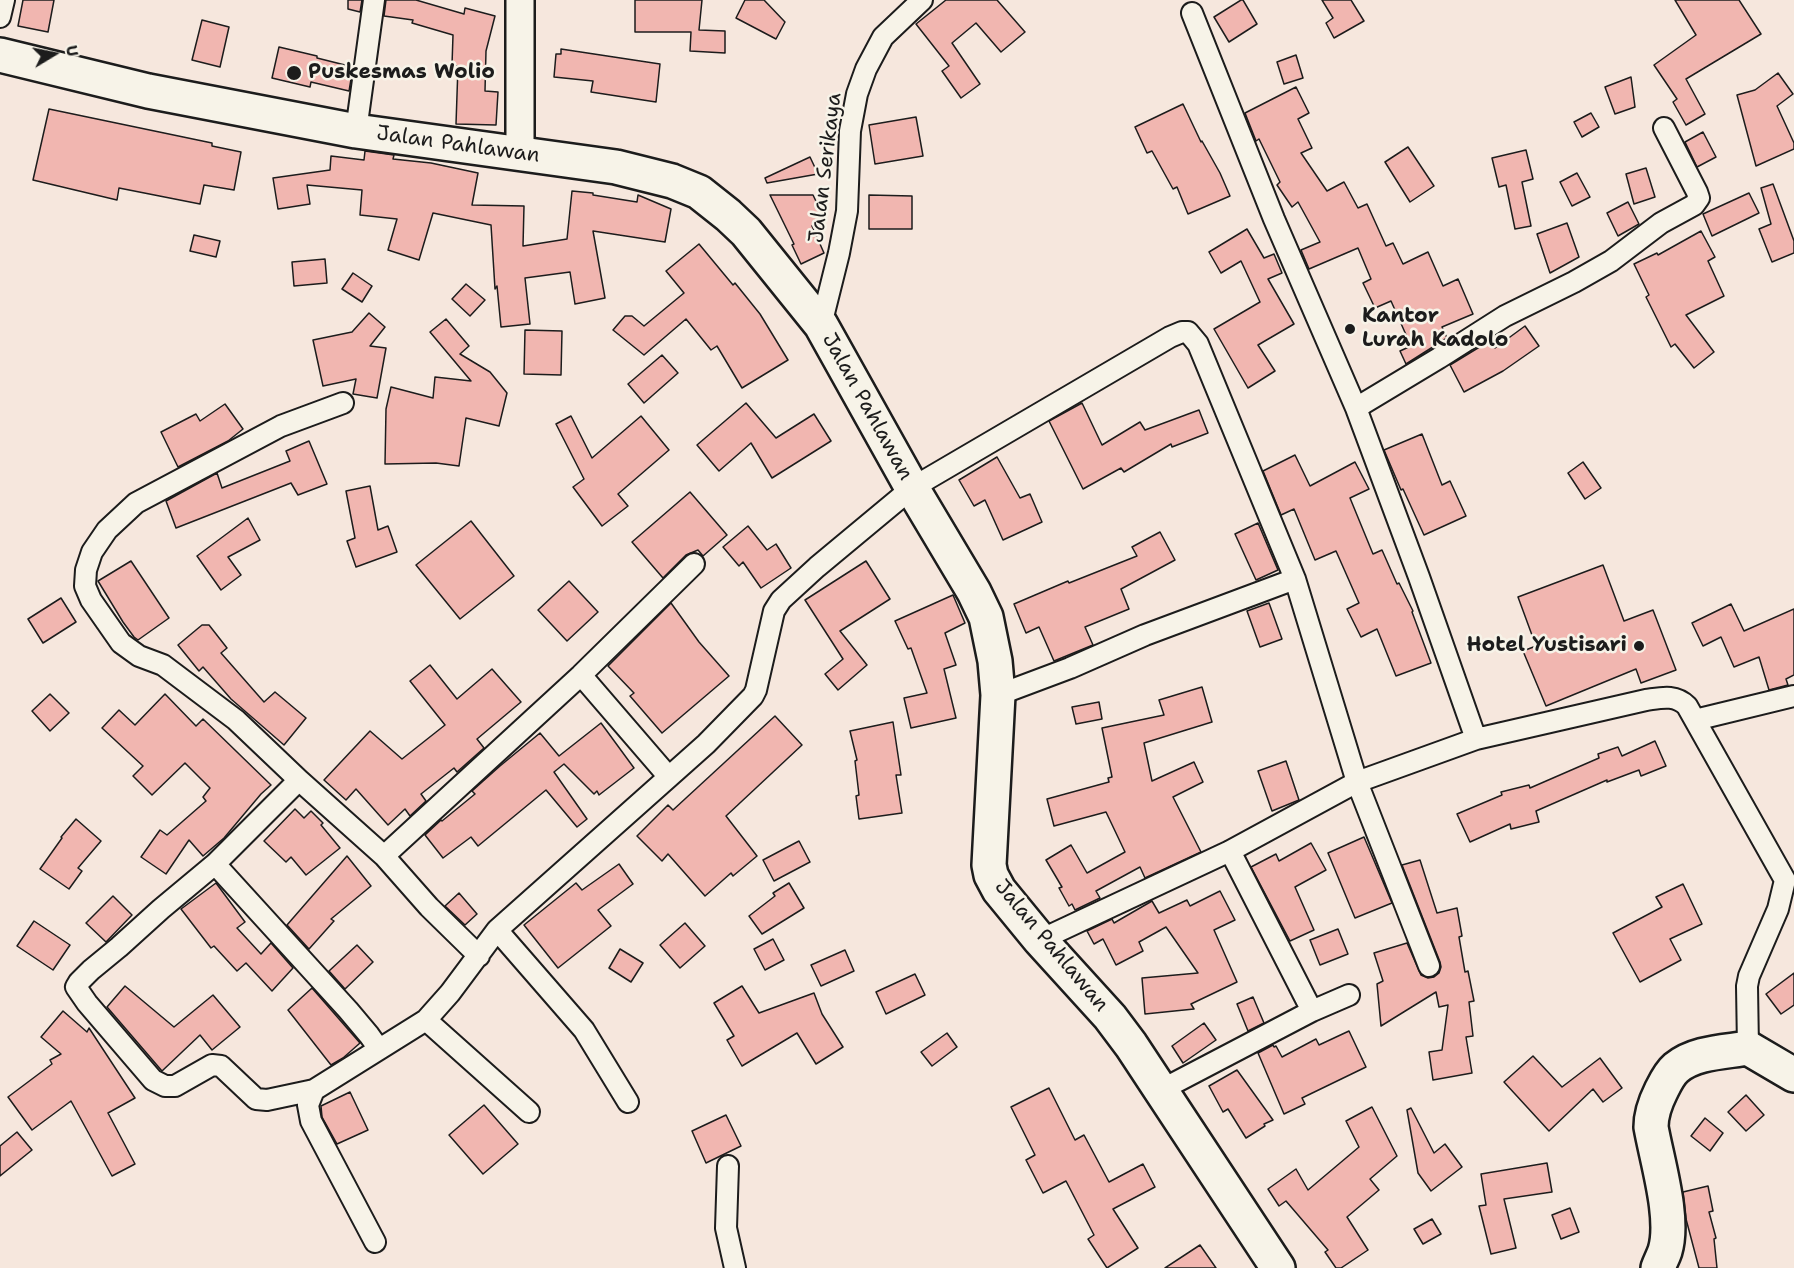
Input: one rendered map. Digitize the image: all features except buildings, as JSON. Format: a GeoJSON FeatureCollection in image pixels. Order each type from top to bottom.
{"type":"FeatureCollection","features":[{"type":"Feature","properties":{"kind":"highway","name":"Jalan Pahlawan"},"geometry":{"type":"LineString","coordinates":[[0,55],[148,92],[356,131],[616,167],[672,181],[699,192],[747,232],[821,325],[912,488],[974,592],[986,617],[998,695],[989,865],[991,875],[999,890],[1040,940],[1110,1017],[1278,1268]]}},
{"type":"Feature","properties":{"kind":"highway"},"geometry":{"type":"LineString","coordinates":[[1658,1268],[1665,1250],[1667,1215],[1651,1127],[1655,1103],[1670,1075],[1690,1059],[1748,1048],[1794,1075]]}},
{"type":"Feature","properties":{"kind":"main road"},"geometry":{"type":"LineString","coordinates":[[520,0],[520,153]]}},
{"type":"Feature","properties":{"kind":"street"},"geometry":{"type":"LineString","coordinates":[[0,17],[4,0]]}},
{"type":"Feature","properties":{"kind":"street"},"geometry":{"type":"LineString","coordinates":[[356,131],[374,0]]}},
{"type":"Feature","properties":{"kind":"street","name":"Jalan Serikaya"},"geometry":{"type":"LineString","coordinates":[[821,325],[847,211],[850,131],[857,94],[866,69],[883,36],[922,0]]}},
{"type":"Feature","properties":{"kind":"street"},"geometry":{"type":"LineString","coordinates":[[1192,13],[1261,186],[1356,408],[1476,739]]}},
{"type":"Feature","properties":{"kind":"street"},"geometry":{"type":"LineString","coordinates":[[1356,408],[1505,316],[1611,261],[1661,223],[1694,205],[1699,198],[1697,192],[1664,128]]}},
{"type":"Feature","properties":{"kind":"street"},"geometry":{"type":"LineString","coordinates":[[299,780],[215,864],[91,970],[76,987],[158,1084],[176,1086],[212,1065],[221,1066],[256,1099],[267,1100],[314,1090],[426,1020],[450,993],[497,930],[706,744],[753,696],[774,611],[781,600],[912,488],[1170,337],[1188,332],[1198,344],[1295,579],[1357,782],[1429,966]]}},
{"type":"Feature","properties":{"kind":"street"},"geometry":{"type":"LineString","coordinates":[[343,403],[281,426],[136,502],[107,530],[92,552],[86,570],[85,586],[91,600],[120,643],[139,656],[163,665],[236,720],[384,856],[429,907],[478,956]]}},
{"type":"Feature","properties":{"kind":"street"},"geometry":{"type":"LineString","coordinates":[[384,856],[580,675],[694,564]]}},
{"type":"Feature","properties":{"kind":"street"},"geometry":{"type":"LineString","coordinates":[[998,695],[1070,668],[1145,635],[1295,579]]}},
{"type":"Feature","properties":{"kind":"street"},"geometry":{"type":"LineString","coordinates":[[580,675],[668,776]]}},
{"type":"Feature","properties":{"kind":"street"},"geometry":{"type":"LineString","coordinates":[[1695,720],[1794,696]]}},
{"type":"Feature","properties":{"kind":"street"},"geometry":{"type":"LineString","coordinates":[[1040,940],[1230,851],[1357,782],[1476,739],[1666,697],[1681,700],[1695,720],[1785,880],[1778,909],[1749,976],[1748,1048]]}},
{"type":"Feature","properties":{"kind":"street"},"geometry":{"type":"LineString","coordinates":[[1230,851],[1312,1011]]}},
{"type":"Feature","properties":{"kind":"street"},"geometry":{"type":"LineString","coordinates":[[215,864],[348,1010],[379,1049]]}},
{"type":"Feature","properties":{"kind":"street"},"geometry":{"type":"LineString","coordinates":[[497,930],[584,1030],[628,1101]]}},
{"type":"Feature","properties":{"kind":"street"},"geometry":{"type":"LineString","coordinates":[[1161,1090],[1312,1011],[1349,995]]}},
{"type":"Feature","properties":{"kind":"street"},"geometry":{"type":"LineString","coordinates":[[426,1020],[529,1112]]}},
{"type":"Feature","properties":{"kind":"street"},"geometry":{"type":"LineString","coordinates":[[314,1090],[308,1105],[311,1121],[375,1242]]}},
{"type":"Feature","properties":{"kind":"street"},"geometry":{"type":"LineString","coordinates":[[728,1166],[726,1228],[735,1268]]}},
{"type":"Feature","properties":{"kind":"place","name":"Puskesmas Wolio"},"geometry":{"type":"Point","coordinates":[294,73]}},
{"type":"Feature","properties":{"kind":"place","name":"Kantor Lurah Kadolo"},"geometry":{"type":"Point","coordinates":[1350,329]}},
{"type":"Feature","properties":{"kind":"place","name":"Hotel Yustisari"},"geometry":{"type":"Point","coordinates":[1639,646]}}]}
